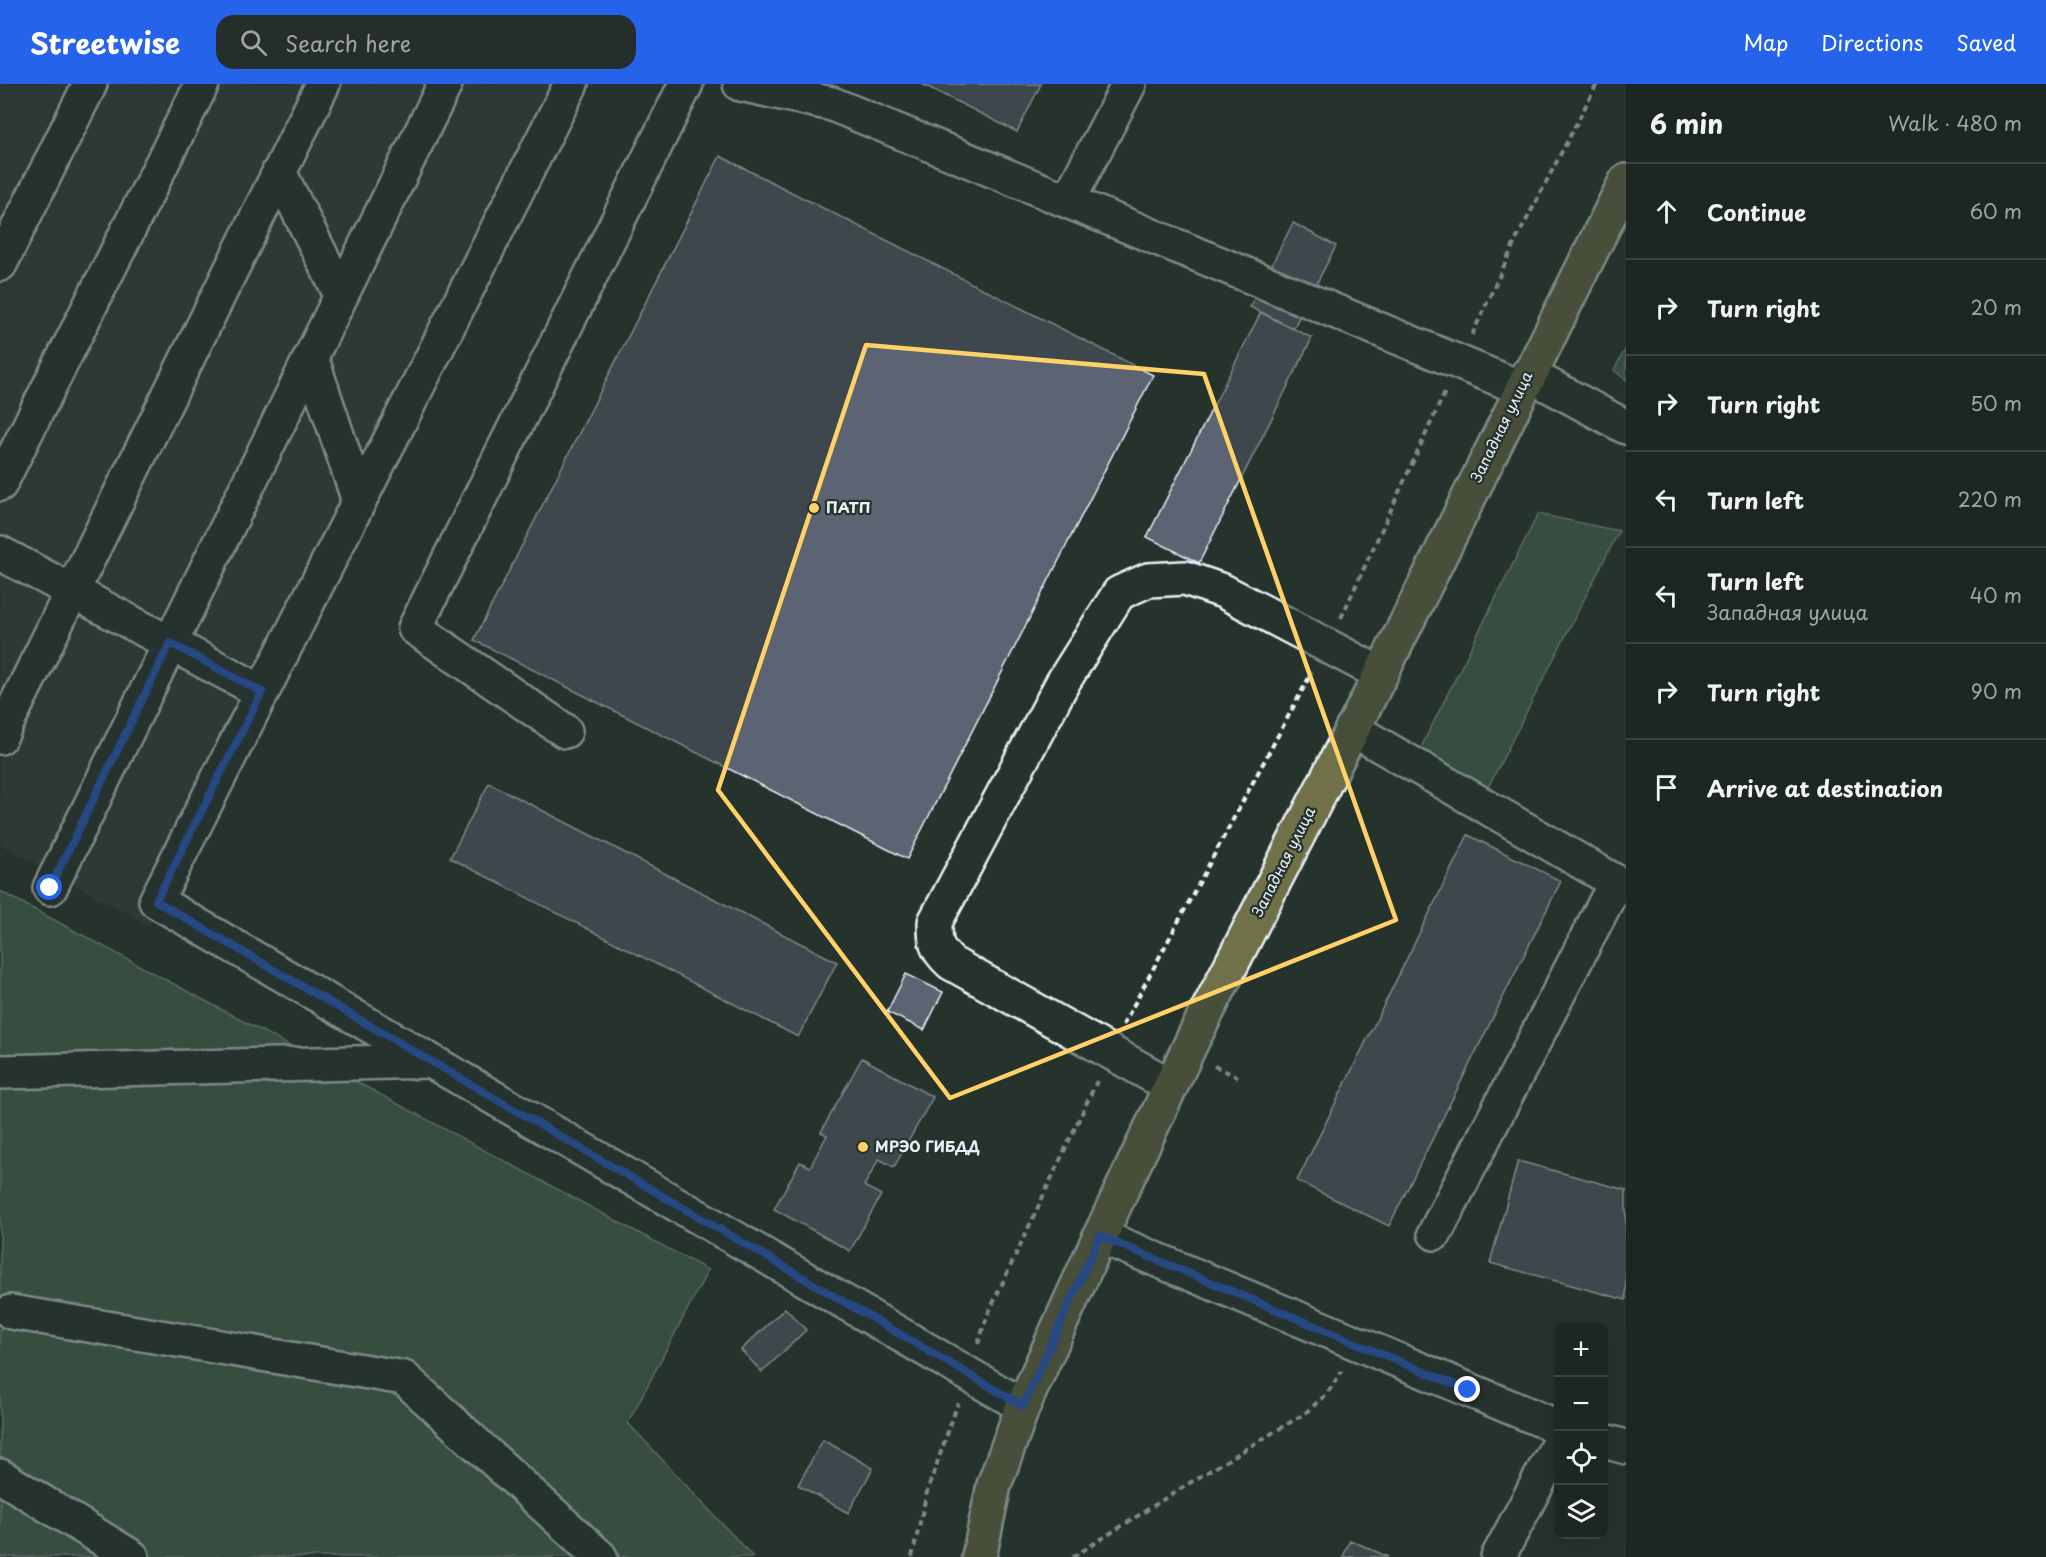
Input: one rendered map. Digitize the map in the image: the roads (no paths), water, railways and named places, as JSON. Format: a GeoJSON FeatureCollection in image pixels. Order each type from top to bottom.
{"type":"FeatureCollection","features":[{"type":"Feature","properties":{"kind":"main road","name":"Западная улица"},"geometry":{"type":"LineString","coordinates":[[979,1557],[994,1485],[1023,1406],[1100,1236],[1171,1086],[1626,181]]}},
{"type":"Feature","properties":{"kind":"street"},"geometry":{"type":"LineString","coordinates":[[0,264],[90,84]]}},
{"type":"Feature","properties":{"kind":"street"},"geometry":{"type":"LineString","coordinates":[[0,484],[202,84]]}},
{"type":"Feature","properties":{"kind":"street"},"geometry":{"type":"LineString","coordinates":[[0,737],[323,84]]}},
{"type":"Feature","properties":{"kind":"street"},"geometry":{"type":"LineString","coordinates":[[50,888],[445,84]]}},
{"type":"Feature","properties":{"kind":"street"},"geometry":{"type":"LineString","coordinates":[[571,84],[156,901],[1023,1406]]}},
{"type":"Feature","properties":{"kind":"street"},"geometry":{"type":"LineString","coordinates":[[565,731],[415,628],[686,84]]}},
{"type":"Feature","properties":{"kind":"street"},"geometry":{"type":"LineString","coordinates":[[740,84],[832,104],[1459,363],[1525,381],[1626,427]]}},
{"type":"Feature","properties":{"kind":"street"},"geometry":{"type":"LineString","coordinates":[[1068,201],[1130,84]]}},
{"type":"Feature","properties":{"kind":"street"},"geometry":{"type":"LineString","coordinates":[[279,172],[341,295]]}},
{"type":"Feature","properties":{"kind":"street"},"geometry":{"type":"LineString","coordinates":[[311,357],[358,501]]}},
{"type":"Feature","properties":{"kind":"street"},"geometry":{"type":"LineString","coordinates":[[0,553],[262,692]]}},
{"type":"Feature","properties":{"kind":"street"},"geometry":{"type":"LineString","coordinates":[[1171,1086],[951,963],[939,952],[934,940],[935,922],[940,911],[1063,682],[1119,593],[1148,580],[1185,578],[1223,591],[1380,674]]}},
{"type":"Feature","properties":{"kind":"street"},"geometry":{"type":"LineString","coordinates":[[1352,729],[1616,882],[1435,1233]]}},
{"type":"Feature","properties":{"kind":"street"},"geometry":{"type":"LineString","coordinates":[[0,1072],[430,1061]]}},
{"type":"Feature","properties":{"kind":"street"},"geometry":{"type":"LineString","coordinates":[[1100,1236],[1554,1425]]}},
{"type":"Feature","properties":{"kind":"street"},"geometry":{"type":"LineString","coordinates":[[11,1312],[404,1378],[600,1557]]}},
{"type":"Feature","properties":{"kind":"street"},"geometry":{"type":"LineString","coordinates":[[1608,1442],[1626,1447]]}},
{"type":"Feature","properties":{"kind":"street"},"geometry":{"type":"LineString","coordinates":[[1498,1557],[1554,1452]]}},
{"type":"Feature","properties":{"kind":"street"},"geometry":{"type":"LineString","coordinates":[[0,1476],[132,1557]]}},
{"type":"Feature","properties":{"kind":"place","name":"ПАТП"},"geometry":{"type":"Point","coordinates":[814,508]}},
{"type":"Feature","properties":{"kind":"place","name":"МРЭО ГИБДД"},"geometry":{"type":"Point","coordinates":[863,1147]}}]}
